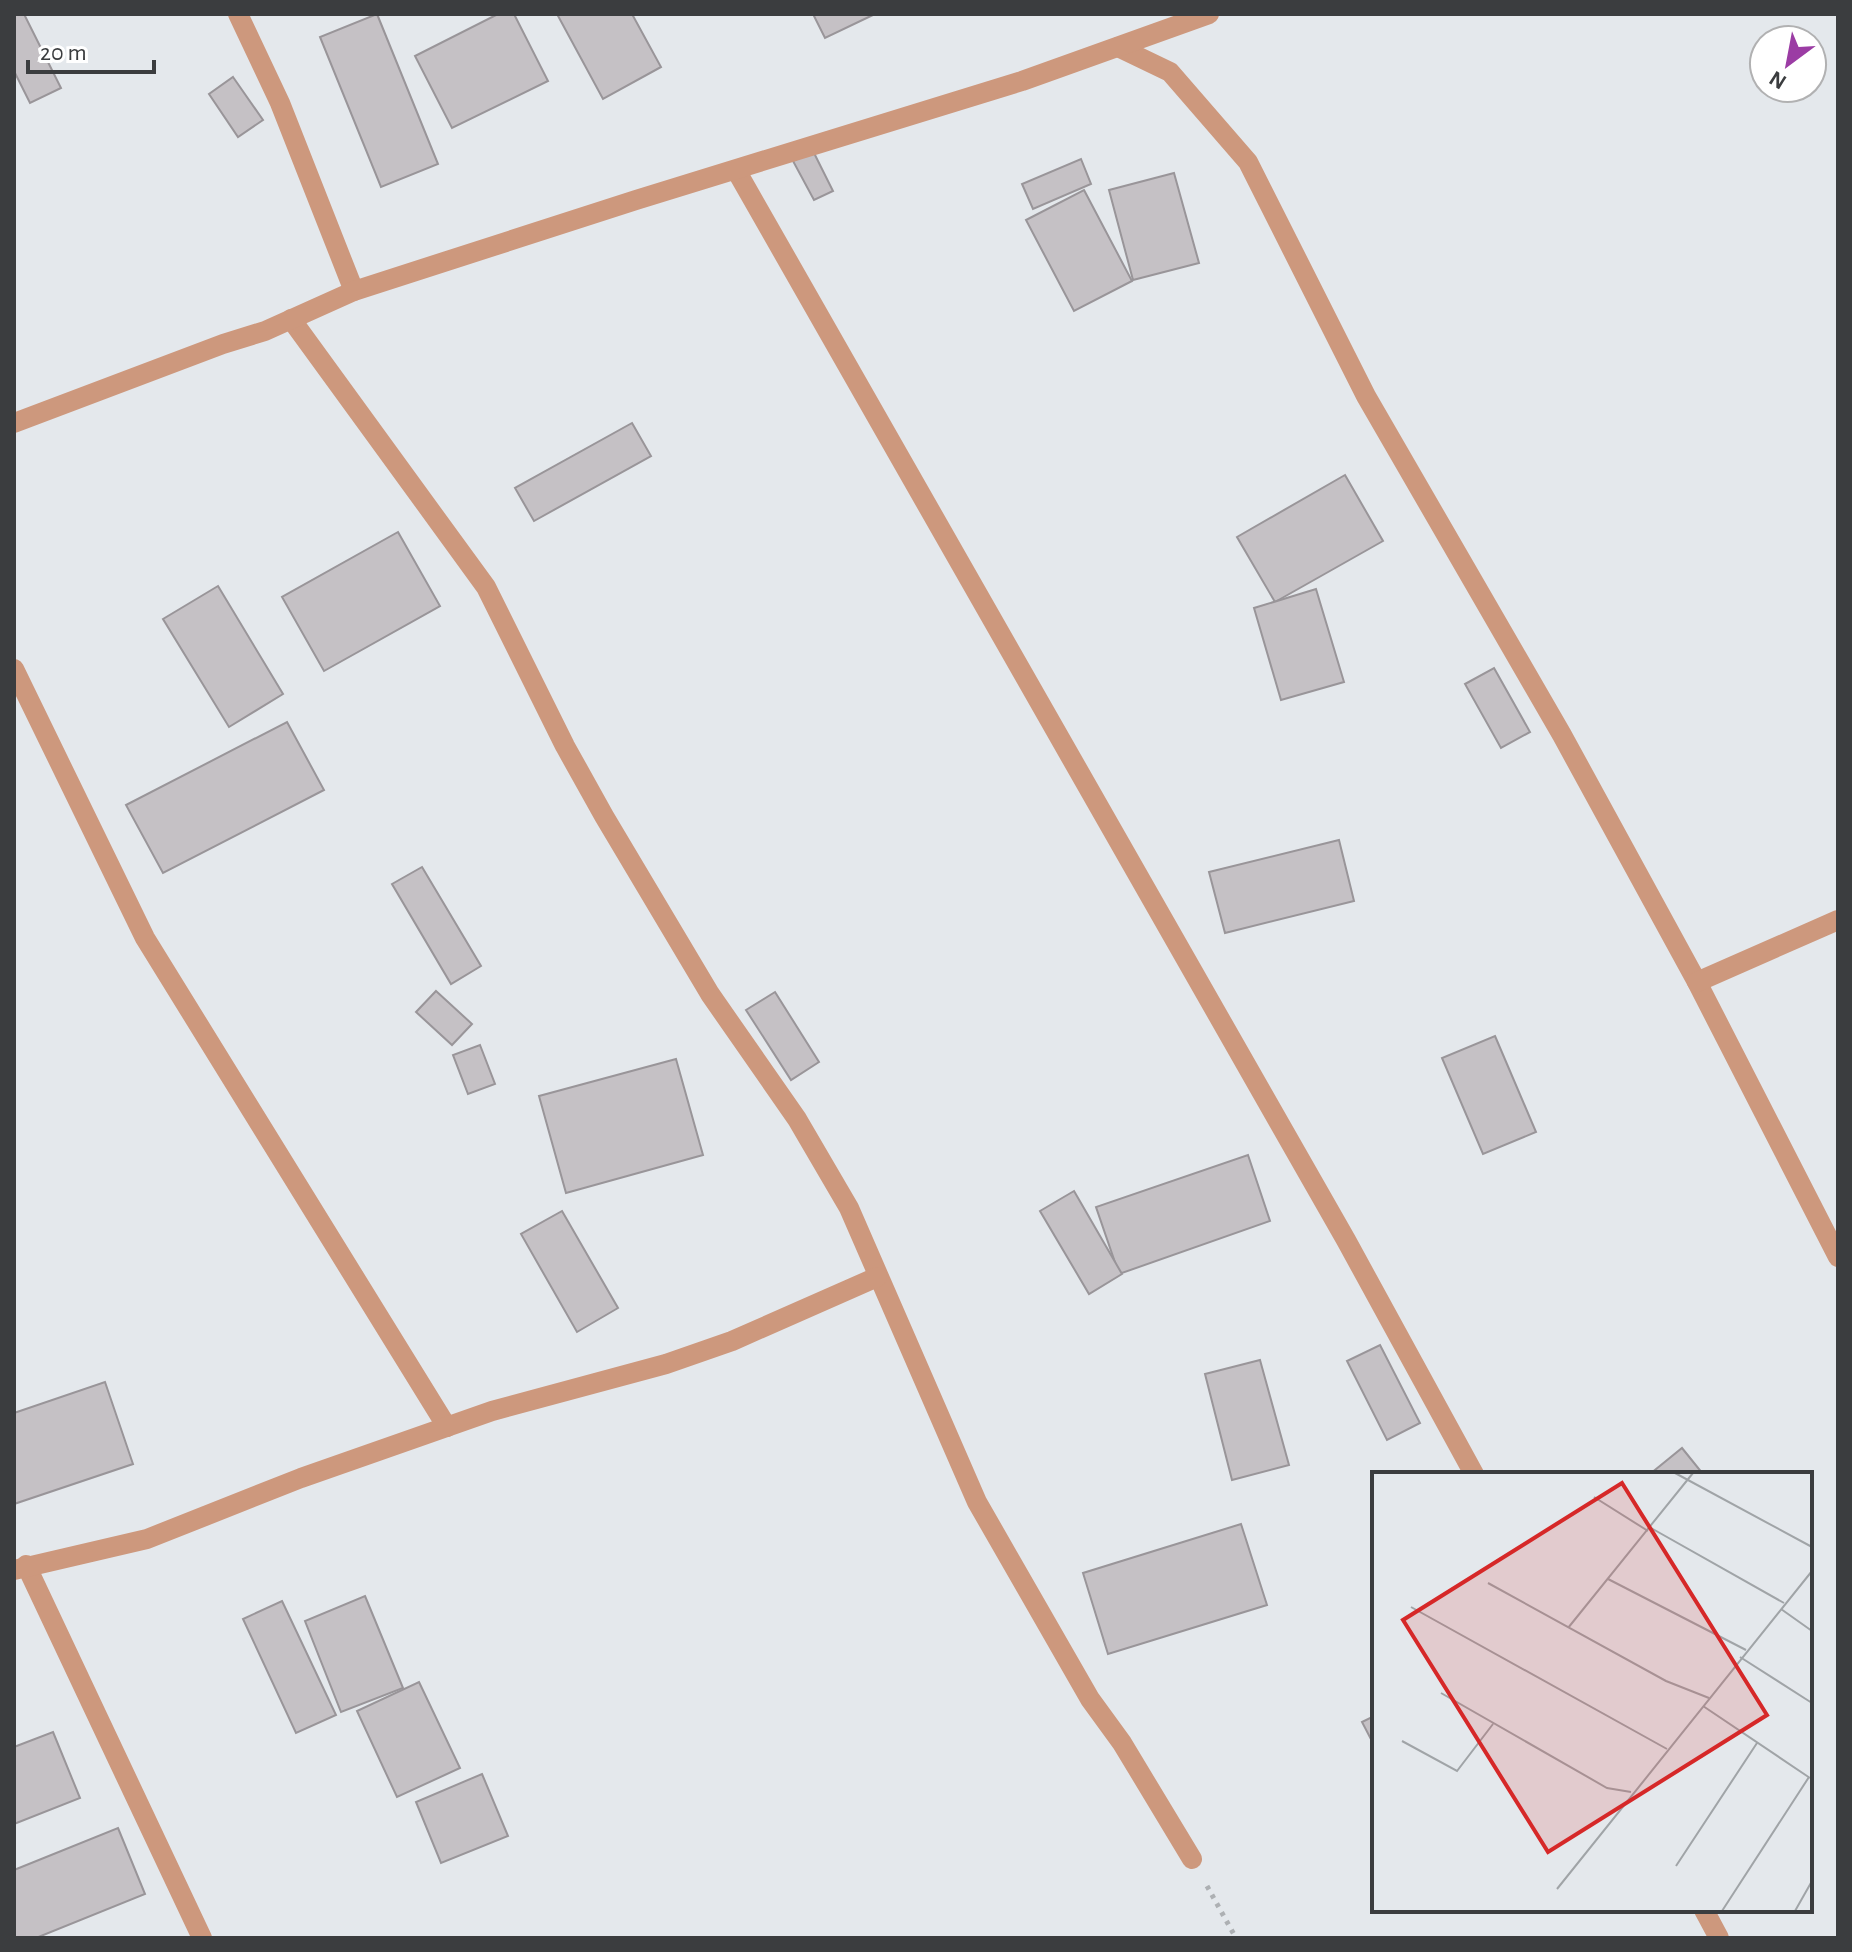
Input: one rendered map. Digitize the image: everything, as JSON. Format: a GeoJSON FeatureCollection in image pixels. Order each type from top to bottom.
{"type":"FeatureCollection","features":[{"type":"Feature","properties":{"kind":"street"},"geometry":{"type":"LineString","coordinates":[[238,14],[280,103],[354,291]]}},
{"type":"Feature","properties":{"kind":"street"},"geometry":{"type":"LineString","coordinates":[[14,423],[291,319],[354,291],[1022,81],[1209,14]]}},
{"type":"Feature","properties":{"kind":"street"},"geometry":{"type":"LineString","coordinates":[[1118,47],[1170,72],[1248,162],[1366,396],[1562,735],[1697,982],[1838,1257]]}},
{"type":"Feature","properties":{"kind":"street"},"geometry":{"type":"LineString","coordinates":[[736,170],[1338,1226],[1473,1472]]}},
{"type":"Feature","properties":{"kind":"street"},"geometry":{"type":"LineString","coordinates":[[291,319],[486,587],[565,746],[604,816],[710,994],[797,1119],[849,1208],[977,1502],[1090,1699],[1122,1743],[1192,1859]]}},
{"type":"Feature","properties":{"kind":"street"},"geometry":{"type":"LineString","coordinates":[[14,669],[145,938],[447,1427]]}},
{"type":"Feature","properties":{"kind":"street"},"geometry":{"type":"LineString","coordinates":[[1697,982],[1838,920]]}},
{"type":"Feature","properties":{"kind":"street"},"geometry":{"type":"LineString","coordinates":[[202,1938],[20,1568],[147,1539],[301,1478],[492,1411],[666,1364],[732,1341],[877,1277]]}},
{"type":"Feature","properties":{"kind":"street"},"geometry":{"type":"LineString","coordinates":[[1705,1912],[1719,1938]]}},
{"type":"Feature","properties":{"kind":"path"},"geometry":{"type":"LineString","coordinates":[[1192,1859],[1236,1938]]}},
{"type":"Feature","properties":{"kind":"building"},"geometry":{"type":"Polygon","coordinates":[[[14,14],[24,14],[61,88],[30,103],[14,71],[14,14]]]}},
{"type":"Feature","properties":{"kind":"building"},"geometry":{"type":"Polygon","coordinates":[[[377,14],[438,164],[381,187],[320,37],[377,14]]]}},
{"type":"Feature","properties":{"kind":"building"},"geometry":{"type":"Polygon","coordinates":[[[498,14],[514,14],[548,81],[452,128],[415,56],[498,14]]]}},
{"type":"Feature","properties":{"kind":"building"},"geometry":{"type":"Polygon","coordinates":[[[557,14],[632,14],[661,67],[603,99],[557,14]]]}},
{"type":"Feature","properties":{"kind":"building"},"geometry":{"type":"Polygon","coordinates":[[[813,14],[875,14],[825,38],[813,14]]]}},
{"type":"Feature","properties":{"kind":"building"},"geometry":{"type":"Polygon","coordinates":[[[233,77],[263,120],[238,137],[209,94],[233,77]]]}},
{"type":"Feature","properties":{"kind":"building"},"geometry":{"type":"Polygon","coordinates":[[[813,151],[833,191],[814,200],[793,161],[813,151]]]}},
{"type":"Feature","properties":{"kind":"building"},"geometry":{"type":"Polygon","coordinates":[[[1081,159],[1091,184],[1033,209],[1022,184],[1081,159]]]}},
{"type":"Feature","properties":{"kind":"building"},"geometry":{"type":"Polygon","coordinates":[[[1174,173],[1199,263],[1133,280],[1109,190],[1174,173]]]}},
{"type":"Feature","properties":{"kind":"building"},"geometry":{"type":"Polygon","coordinates":[[[1084,190],[1132,281],[1074,311],[1026,220],[1084,190]]]}},
{"type":"Feature","properties":{"kind":"building"},"geometry":{"type":"Polygon","coordinates":[[[632,423],[651,456],[534,521],[515,488],[632,423]]]}},
{"type":"Feature","properties":{"kind":"building"},"geometry":{"type":"Polygon","coordinates":[[[1345,475],[1383,541],[1275,602],[1237,537],[1345,475]]]}},
{"type":"Feature","properties":{"kind":"building"},"geometry":{"type":"Polygon","coordinates":[[[398,532],[440,606],[324,671],[282,597],[398,532]]]}},
{"type":"Feature","properties":{"kind":"building"},"geometry":{"type":"Polygon","coordinates":[[[218,586],[283,694],[229,727],[163,619],[218,586]]]}},
{"type":"Feature","properties":{"kind":"building"},"geometry":{"type":"Polygon","coordinates":[[[1316,589],[1344,682],[1281,700],[1254,608],[1316,589]]]}},
{"type":"Feature","properties":{"kind":"building"},"geometry":{"type":"Polygon","coordinates":[[[1494,668],[1530,732],[1501,748],[1465,684],[1494,668]]]}},
{"type":"Feature","properties":{"kind":"building"},"geometry":{"type":"Polygon","coordinates":[[[287,722],[324,790],[163,873],[126,805],[287,722]]]}},
{"type":"Feature","properties":{"kind":"building"},"geometry":{"type":"Polygon","coordinates":[[[1339,840],[1354,901],[1225,933],[1209,872],[1339,840]]]}},
{"type":"Feature","properties":{"kind":"building"},"geometry":{"type":"Polygon","coordinates":[[[422,867],[481,966],[451,984],[392,884],[422,867]]]}},
{"type":"Feature","properties":{"kind":"building"},"geometry":{"type":"Polygon","coordinates":[[[436,991],[472,1024],[452,1045],[416,1012],[436,991]]]}},
{"type":"Feature","properties":{"kind":"building"},"geometry":{"type":"Polygon","coordinates":[[[775,992],[819,1062],[791,1080],[746,1010],[775,992]]]}},
{"type":"Feature","properties":{"kind":"building"},"geometry":{"type":"Polygon","coordinates":[[[1495,1036],[1536,1132],[1483,1154],[1442,1058],[1495,1036]]]}},
{"type":"Feature","properties":{"kind":"building"},"geometry":{"type":"Polygon","coordinates":[[[480,1045],[495,1084],[468,1094],[453,1055],[480,1045]]]}},
{"type":"Feature","properties":{"kind":"building"},"geometry":{"type":"Polygon","coordinates":[[[676,1059],[703,1155],[566,1193],[539,1096],[676,1059]]]}},
{"type":"Feature","properties":{"kind":"building"},"geometry":{"type":"Polygon","coordinates":[[[1248,1155],[1270,1221],[1119,1274],[1096,1207],[1248,1155]]]}},
{"type":"Feature","properties":{"kind":"building"},"geometry":{"type":"Polygon","coordinates":[[[1074,1191],[1122,1274],[1089,1294],[1040,1211],[1074,1191]]]}},
{"type":"Feature","properties":{"kind":"building"},"geometry":{"type":"Polygon","coordinates":[[[562,1211],[618,1308],[577,1332],[521,1234],[562,1211]]]}},
{"type":"Feature","properties":{"kind":"building"},"geometry":{"type":"Polygon","coordinates":[[[1380,1345],[1420,1423],[1387,1440],[1347,1361],[1380,1345]]]}},
{"type":"Feature","properties":{"kind":"building"},"geometry":{"type":"Polygon","coordinates":[[[1260,1360],[1289,1465],[1232,1480],[1205,1374],[1260,1360]]]}},
{"type":"Feature","properties":{"kind":"building"},"geometry":{"type":"Polygon","coordinates":[[[105,1382],[133,1464],[14,1504],[14,1413],[105,1382]]]}},
{"type":"Feature","properties":{"kind":"building"},"geometry":{"type":"Polygon","coordinates":[[[1682,1448],[1701,1472],[1652,1472],[1682,1448]]]}},
{"type":"Feature","properties":{"kind":"building"},"geometry":{"type":"Polygon","coordinates":[[[1241,1524],[1267,1605],[1108,1654],[1083,1573],[1241,1524]]]}},
{"type":"Feature","properties":{"kind":"building"},"geometry":{"type":"Polygon","coordinates":[[[365,1596],[403,1688],[341,1712],[305,1621],[365,1596]]]}},
{"type":"Feature","properties":{"kind":"building"},"geometry":{"type":"Polygon","coordinates":[[[282,1601],[336,1715],[296,1733],[243,1619],[282,1601]]]}},
{"type":"Feature","properties":{"kind":"building"},"geometry":{"type":"Polygon","coordinates":[[[419,1682],[460,1768],[397,1797],[357,1711],[419,1682]]]}},
{"type":"Feature","properties":{"kind":"building"},"geometry":{"type":"Polygon","coordinates":[[[1372,1717],[1372,1741],[1362,1722],[1372,1717]]]}},
{"type":"Feature","properties":{"kind":"building"},"geometry":{"type":"Polygon","coordinates":[[[53,1732],[80,1798],[14,1824],[14,1747],[53,1732]]]}},
{"type":"Feature","properties":{"kind":"building"},"geometry":{"type":"Polygon","coordinates":[[[482,1774],[508,1836],[441,1863],[416,1802],[482,1774]]]}},
{"type":"Feature","properties":{"kind":"building"},"geometry":{"type":"Polygon","coordinates":[[[118,1828],[145,1894],[36,1938],[14,1938],[14,1870],[118,1828]]]}}]}
